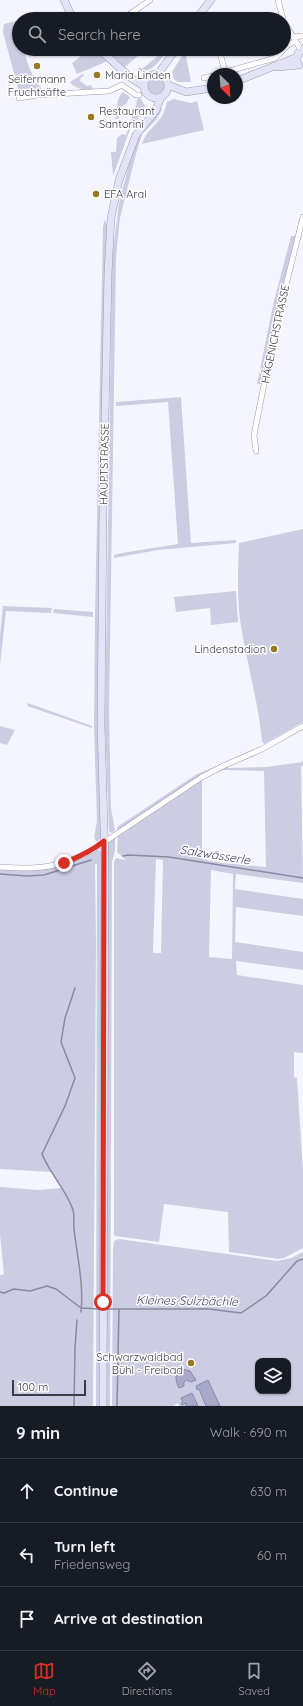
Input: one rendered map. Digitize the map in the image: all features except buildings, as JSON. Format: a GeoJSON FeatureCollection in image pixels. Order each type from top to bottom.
{"type":"FeatureCollection","features":[{"type":"Feature","properties":{"kind":"street"},"geometry":{"type":"LineString","coordinates":[[64,0],[70,12]]}},
{"type":"Feature","properties":{"kind":"street"},"geometry":{"type":"LineString","coordinates":[[133,12],[150,0]]}},
{"type":"Feature","properties":{"kind":"street"},"geometry":{"type":"LineString","coordinates":[[202,12],[211,0]]}},
{"type":"Feature","properties":{"kind":"street"},"geometry":{"type":"LineString","coordinates":[[278,0],[281,12]]}},
{"type":"Feature","properties":{"kind":"street"},"geometry":{"type":"LineString","coordinates":[[243,79],[297,57],[302,50],[291,34]]}},
{"type":"Feature","properties":{"kind":"street"},"geometry":{"type":"LineString","coordinates":[[291,42],[294,39],[303,36]]}},
{"type":"Feature","properties":{"kind":"street"},"geometry":{"type":"LineString","coordinates":[[107,56],[144,86]]}},
{"type":"Feature","properties":{"kind":"street"},"geometry":{"type":"LineString","coordinates":[[172,56],[158,74],[150,75],[147,78],[144,86],[146,93],[152,98],[207,89]]}},
{"type":"Feature","properties":{"kind":"street"},"geometry":{"type":"LineString","coordinates":[[164,95],[172,56]]}},
{"type":"Feature","properties":{"kind":"street"},"geometry":{"type":"LineString","coordinates":[[221,56],[225,68]]}},
{"type":"Feature","properties":{"kind":"street"},"geometry":{"type":"LineString","coordinates":[[240,68],[275,58],[277,56]]}},
{"type":"Feature","properties":{"kind":"street"},"geometry":{"type":"LineString","coordinates":[[272,68],[301,66],[297,57]]}},
{"type":"Feature","properties":{"kind":"street"},"geometry":{"type":"LineString","coordinates":[[127,73],[147,78]]}},
{"type":"Feature","properties":{"kind":"street"},"geometry":{"type":"LineString","coordinates":[[158,74],[166,82],[186,92]]}},
{"type":"Feature","properties":{"kind":"street"},"geometry":{"type":"LineString","coordinates":[[19,98],[37,94],[109,91],[122,85],[136,95],[139,95]]}},
{"type":"Feature","properties":{"kind":"street","name":"HAUPTSTRASSE"},"geometry":{"type":"LineString","coordinates":[[103,1406],[104,841],[101,724],[103,519],[110,233],[119,180],[136,135],[156,110],[164,95]]}},
{"type":"Feature","properties":{"kind":"street","name":"HAUPTSTRASSE"},"geometry":{"type":"LineString","coordinates":[[149,117],[152,98]]}},
{"type":"Feature","properties":{"kind":"street","name":"HÄGENICHSTRASSE"},"geometry":{"type":"LineString","coordinates":[[256,451],[254,435],[275,329],[303,217]]}},
{"type":"Feature","properties":{"kind":"street"},"geometry":{"type":"LineString","coordinates":[[0,867],[41,868],[64,863],[89,852],[202,777],[262,749],[303,726]]}},
{"type":"Feature","properties":{"kind":"shaded area"},"geometry":{"type":"Polygon","coordinates":[[[12,22],[12,56],[26,56],[31,72],[45,92],[20,96],[3,32],[4,24],[12,22]]]}},
{"type":"Feature","properties":{"kind":"shaded area"},"geometry":{"type":"Polygon","coordinates":[[[81,56],[102,56],[108,61],[77,74],[72,63],[81,56]]]}},
{"type":"Feature","properties":{"kind":"shaded area"},"geometry":{"type":"Polygon","coordinates":[[[113,56],[138,56],[125,67],[113,56]]]}},
{"type":"Feature","properties":{"kind":"shaded area"},"geometry":{"type":"Polygon","coordinates":[[[158,56],[163,56],[152,68],[142,71],[137,70],[140,67],[142,69],[158,56]]]}},
{"type":"Feature","properties":{"kind":"shaded area"},"geometry":{"type":"Polygon","coordinates":[[[182,56],[186,56],[191,82],[178,82],[174,79],[172,72],[182,56]]]}},
{"type":"Feature","properties":{"kind":"shaded area"},"geometry":{"type":"Polygon","coordinates":[[[83,74],[84,76],[81,77],[80,81],[87,86],[91,85],[93,89],[83,90],[72,85],[70,82],[83,74]]]}},
{"type":"Feature","properties":{"kind":"shaded area"},"geometry":{"type":"Polygon","coordinates":[[[155,76],[162,79],[165,86],[162,93],[155,96],[148,93],[145,86],[148,79],[155,76]]]}},
{"type":"Feature","properties":{"kind":"shaded area"},"geometry":{"type":"Polygon","coordinates":[[[123,92],[130,97],[126,104],[122,106],[118,119],[115,119],[119,97],[123,92]]]}},
{"type":"Feature","properties":{"kind":"shaded area"},"geometry":{"type":"Polygon","coordinates":[[[140,98],[145,106],[129,132],[113,176],[111,152],[116,152],[117,138],[122,134],[126,135],[137,99],[140,98]]]}},
{"type":"Feature","properties":{"kind":"shaded area"},"geometry":{"type":"Polygon","coordinates":[[[174,99],[191,103],[197,101],[204,130],[142,144],[147,134],[162,116],[167,102],[174,99]]]}},
{"type":"Feature","properties":{"kind":"shaded area"},"geometry":{"type":"Polygon","coordinates":[[[160,107],[162,110],[156,120],[142,134],[136,154],[120,218],[116,257],[109,712],[111,808],[115,830],[111,833],[109,831],[105,723],[112,258],[119,203],[137,138],[160,107]]]}},
{"type":"Feature","properties":{"kind":"shaded area"},"geometry":{"type":"Polygon","coordinates":[[[105,219],[107,227],[102,835],[97,842],[94,838],[97,821],[94,727],[95,616],[103,227],[105,219]]]}},
{"type":"Feature","properties":{"kind":"shaded area"},"geometry":{"type":"Polygon","coordinates":[[[291,236],[296,236],[280,296],[262,384],[257,384],[274,301],[291,236]]]}},
{"type":"Feature","properties":{"kind":"shaded area"},"geometry":{"type":"Polygon","coordinates":[[[181,397],[191,543],[236,540],[236,543],[158,550],[114,558],[114,555],[122,553],[178,544],[168,402],[116,406],[116,402],[181,397]]]}},
{"type":"Feature","properties":{"kind":"shaded area","name":"Lindenstadion"},"geometry":{"type":"Polygon","coordinates":[[[303,529],[303,722],[264,744],[262,741],[258,710],[240,620],[238,591],[239,543],[303,529]]]}},
{"type":"Feature","properties":{"kind":"shaded area"},"geometry":{"type":"Polygon","coordinates":[[[236,591],[238,622],[211,625],[210,608],[176,612],[174,597],[236,591]]]}},
{"type":"Feature","properties":{"kind":"shaded area"},"geometry":{"type":"Polygon","coordinates":[[[3,606],[52,608],[51,613],[6,611],[0,665],[0,636],[3,606]]]}},
{"type":"Feature","properties":{"kind":"shaded area"},"geometry":{"type":"Polygon","coordinates":[[[54,609],[93,612],[93,617],[53,613],[54,609]]]}},
{"type":"Feature","properties":{"kind":"shaded area"},"geometry":{"type":"Polygon","coordinates":[[[28,703],[92,726],[92,728],[27,706],[28,703]]]}},
{"type":"Feature","properties":{"kind":"shaded area"},"geometry":{"type":"Polygon","coordinates":[[[0,726],[15,730],[7,745],[0,743],[0,726]]]}},
{"type":"Feature","properties":{"kind":"shaded area"},"geometry":{"type":"Polygon","coordinates":[[[232,760],[188,784],[118,830],[117,827],[197,774],[232,760]]]}},
{"type":"Feature","properties":{"kind":"shaded area"},"geometry":{"type":"Polygon","coordinates":[[[303,762],[303,766],[301,766],[303,883],[236,874],[235,889],[303,899],[303,916],[236,907],[235,942],[303,952],[303,970],[236,961],[237,975],[303,985],[303,1053],[294,1052],[294,1077],[297,1078],[303,1171],[303,1248],[284,1258],[278,1259],[229,1252],[228,1212],[164,1204],[159,1242],[116,1236],[114,1235],[114,862],[116,858],[126,860],[117,852],[118,835],[202,779],[202,859],[223,863],[266,867],[264,771],[224,770],[214,772],[225,766],[229,768],[266,767],[303,762]],[[156,859],[153,953],[161,953],[163,860],[156,859]],[[211,870],[209,957],[232,959],[233,874],[211,870]]]}},
{"type":"Feature","properties":{"kind":"shaded area"},"geometry":{"type":"Polygon","coordinates":[[[115,838],[115,850],[112,862],[110,1406],[107,1406],[107,846],[111,839],[115,838]]]}},
{"type":"Feature","properties":{"kind":"shaded area"},"geometry":{"type":"Polygon","coordinates":[[[98,850],[101,851],[102,863],[100,1406],[96,1406],[97,864],[95,864],[96,942],[93,1406],[0,1406],[0,1275],[4,1274],[0,1235],[0,1187],[38,1190],[61,1188],[51,1172],[0,1169],[0,868],[50,868],[73,862],[98,850]]]}},
{"type":"Feature","properties":{"kind":"shaded area"},"geometry":{"type":"Polygon","coordinates":[[[119,1239],[277,1261],[291,1258],[303,1252],[303,1406],[179,1406],[178,1403],[173,1406],[112,1406],[114,1241],[119,1239]]]}},
{"type":"Feature","properties":{"kind":"shaded area"},"geometry":{"type":"Polygon","coordinates":[[[183,1369],[190,1371],[196,1380],[191,1382],[186,1380],[184,1382],[184,1386],[179,1388],[176,1377],[177,1373],[183,1369]]]}},
{"type":"Feature","properties":{"kind":"shaded area"},"geometry":{"type":"Polygon","coordinates":[[[208,1380],[220,1406],[206,1406],[199,1389],[197,1390],[196,1386],[208,1380]]]}},
{"type":"Feature","properties":{"kind":"shaded area"},"geometry":{"type":"Polygon","coordinates":[[[192,1393],[198,1406],[186,1406],[186,1403],[182,1405],[181,1403],[183,1402],[181,1398],[192,1393]]]}},
{"type":"Feature","properties":{"kind":"waterway","name":"Salzwässerle"},"geometry":{"type":"LineString","coordinates":[[123,856],[169,857],[303,878]]}},
{"type":"Feature","properties":{"kind":"waterway","name":"Salzwässerle"},"geometry":{"type":"LineString","coordinates":[[0,874],[27,876],[44,875],[91,860]]}},
{"type":"Feature","properties":{"kind":"waterway"},"geometry":{"type":"LineString","coordinates":[[75,988],[65,1018],[61,1042],[75,1078],[65,1106],[42,1154],[70,1202],[74,1212],[74,1227],[82,1291],[81,1312]]}},
{"type":"Feature","properties":{"kind":"waterway","name":"Kleines Sulzbächle"},"geometry":{"type":"LineString","coordinates":[[106,1309],[209,1309],[241,1313],[266,1296],[297,1261],[303,1259]]}},
{"type":"Feature","properties":{"kind":"waterway"},"geometry":{"type":"LineString","coordinates":[[0,1292],[4,1293],[14,1289],[30,1291],[47,1286],[56,1289],[81,1308],[100,1309]]}},
{"type":"Feature","properties":{"kind":"waterway"},"geometry":{"type":"LineString","coordinates":[[117,1406],[119,1309]]}},
{"type":"Feature","properties":{"kind":"waterway"},"geometry":{"type":"LineString","coordinates":[[74,1406],[77,1320]]}},
{"type":"Feature","properties":{"kind":"place","name":"Seifermann Fruchtsäfte"},"geometry":{"type":"Point","coordinates":[37,66]}},
{"type":"Feature","properties":{"kind":"place","name":"Maria Linden"},"geometry":{"type":"Point","coordinates":[97,75]}},
{"type":"Feature","properties":{"kind":"place","name":"Restaurant Santorini"},"geometry":{"type":"Point","coordinates":[91,117]}},
{"type":"Feature","properties":{"kind":"place","name":"EFA Aral"},"geometry":{"type":"Point","coordinates":[96,194]}},
{"type":"Feature","properties":{"kind":"place","name":"Lindenstadion"},"geometry":{"type":"Point","coordinates":[274,649]}},
{"type":"Feature","properties":{"kind":"place","name":"Schwarzwaldbad Bühl - Freibad"},"geometry":{"type":"Point","coordinates":[191,1363]}},
{"type":"Feature","properties":{"kind":"route"},"geometry":{"type":"LineString","coordinates":[[64,863],[94,849],[104,841],[103,1302]]}}]}
